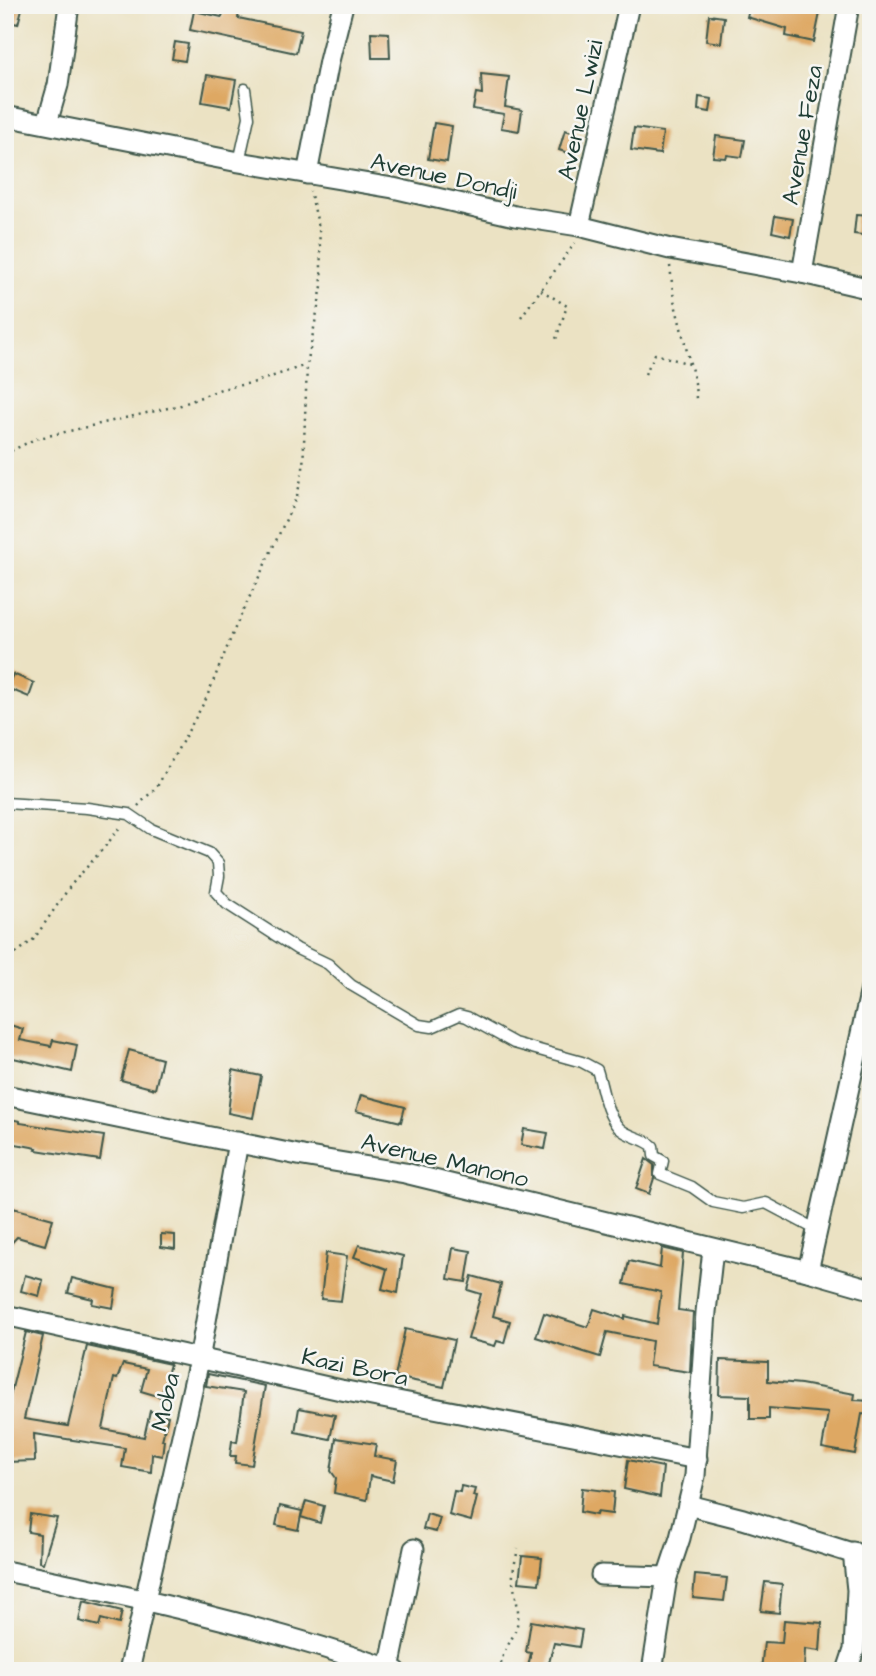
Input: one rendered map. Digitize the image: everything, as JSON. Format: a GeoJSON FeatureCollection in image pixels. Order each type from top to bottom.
{"type":"FeatureCollection","features":[{"type":"Feature","properties":{"kind":"street"},"geometry":{"type":"LineString","coordinates":[[47,123],[58,85],[69,5]]}},
{"type":"Feature","properties":{"kind":"street"},"geometry":{"type":"LineString","coordinates":[[307,174],[343,5]]}},
{"type":"Feature","properties":{"kind":"street","name":"Avenue Lwizi"},"geometry":{"type":"LineString","coordinates":[[579,226],[629,5]]}},
{"type":"Feature","properties":{"kind":"street","name":"Avenue Feza"},"geometry":{"type":"LineString","coordinates":[[802,273],[849,5]]}},
{"type":"Feature","properties":{"kind":"street","name":"Avenue Dondji"},"geometry":{"type":"LineString","coordinates":[[5,116],[239,162],[393,188],[515,216],[579,226],[670,249],[802,273],[871,289]]}},
{"type":"Feature","properties":{"kind":"street"},"geometry":{"type":"LineString","coordinates":[[808,1271],[871,989]]}},
{"type":"Feature","properties":{"kind":"street","name":"Avenue Manono"},"geometry":{"type":"LineString","coordinates":[[5,1095],[303,1156],[405,1173],[808,1271],[871,1289]]}},
{"type":"Feature","properties":{"kind":"street","name":"Moba"},"geometry":{"type":"LineString","coordinates":[[129,1671],[199,1360],[238,1142]]}},
{"type":"Feature","properties":{"kind":"street"},"geometry":{"type":"LineString","coordinates":[[652,1671],[667,1577],[695,1476],[713,1249]]}},
{"type":"Feature","properties":{"kind":"street","name":"Kazi Bora"},"geometry":{"type":"LineString","coordinates":[[5,1315],[341,1390],[696,1459]]}},
{"type":"Feature","properties":{"kind":"street"},"geometry":{"type":"LineString","coordinates":[[688,1505],[862,1555],[854,1650],[846,1670]]}},
{"type":"Feature","properties":{"kind":"street"},"geometry":{"type":"LineString","coordinates":[[5,1571],[145,1601],[290,1638],[392,1670],[414,1549]]}},
{"type":"Feature","properties":{"kind":"street"},"geometry":{"type":"LineString","coordinates":[[601,1575],[667,1577]]}},
{"type":"Feature","properties":{"kind":"lane"},"geometry":{"type":"LineString","coordinates":[[239,162],[248,117],[245,89]]}},
{"type":"Feature","properties":{"kind":"lane"},"geometry":{"type":"LineString","coordinates":[[5,803],[87,808],[129,814],[151,829],[209,853],[218,863],[216,892],[227,904],[297,949],[328,964],[351,985],[419,1025],[432,1027],[458,1015],[467,1017],[514,1043],[582,1062],[597,1070],[608,1108],[620,1128],[647,1140],[653,1146],[654,1156],[663,1161],[660,1174],[692,1187],[713,1202],[743,1208],[766,1203],[817,1230]]}},
{"type":"Feature","properties":{"kind":"path"},"geometry":{"type":"LineString","coordinates":[[5,962],[34,939],[71,885],[108,844],[129,814],[158,785],[206,699],[235,628],[297,496],[303,470],[307,365],[322,286],[319,228],[307,174]]}},
{"type":"Feature","properties":{"kind":"path"},"geometry":{"type":"LineString","coordinates":[[521,317],[576,242],[579,226]]}},
{"type":"Feature","properties":{"kind":"path"},"geometry":{"type":"LineString","coordinates":[[670,249],[674,300],[695,383],[696,399]]}},
{"type":"Feature","properties":{"kind":"path"},"geometry":{"type":"LineString","coordinates":[[541,290],[567,306],[555,342]]}},
{"type":"Feature","properties":{"kind":"path"},"geometry":{"type":"LineString","coordinates":[[645,374],[655,355],[690,364]]}},
{"type":"Feature","properties":{"kind":"path"},"geometry":{"type":"LineString","coordinates":[[5,454],[35,439],[181,405],[220,389],[256,382],[307,365]]}},
{"type":"Feature","properties":{"kind":"path"},"geometry":{"type":"LineString","coordinates":[[501,1671],[501,1656],[513,1640],[517,1622],[517,1595],[513,1580],[518,1549]]}},
{"type":"Feature","properties":{"kind":"building"},"geometry":{"type":"Polygon","coordinates":[[[9,5],[23,5],[18,24],[5,21],[9,5]]]}},
{"type":"Feature","properties":{"kind":"building"},"geometry":{"type":"Polygon","coordinates":[[[750,5],[810,5],[821,8],[814,42],[786,36],[787,29],[747,17],[750,5]]]}},
{"type":"Feature","properties":{"kind":"building"},"geometry":{"type":"Polygon","coordinates":[[[224,9],[239,13],[238,18],[301,31],[296,53],[190,30],[194,11],[222,17],[224,9]]]}},
{"type":"Feature","properties":{"kind":"building"},"geometry":{"type":"Polygon","coordinates":[[[709,15],[724,17],[721,43],[706,41],[709,15]]]}},
{"type":"Feature","properties":{"kind":"building"},"geometry":{"type":"Polygon","coordinates":[[[371,32],[389,33],[390,58],[372,58],[371,32]]]}},
{"type":"Feature","properties":{"kind":"building"},"geometry":{"type":"Polygon","coordinates":[[[175,42],[188,44],[185,61],[172,59],[175,42]]]}},
{"type":"Feature","properties":{"kind":"building"},"geometry":{"type":"Polygon","coordinates":[[[481,74],[509,77],[505,107],[522,110],[519,131],[501,128],[504,114],[473,109],[476,93],[482,94],[481,74]]]}},
{"type":"Feature","properties":{"kind":"building"},"geometry":{"type":"Polygon","coordinates":[[[207,75],[236,80],[231,107],[202,102],[207,75]]]}},
{"type":"Feature","properties":{"kind":"building"},"geometry":{"type":"Polygon","coordinates":[[[699,97],[712,99],[710,112],[698,110],[699,97]]]}},
{"type":"Feature","properties":{"kind":"building"},"geometry":{"type":"Polygon","coordinates":[[[434,123],[452,126],[447,162],[428,159],[434,123]]]}},
{"type":"Feature","properties":{"kind":"building"},"geometry":{"type":"Polygon","coordinates":[[[634,128],[663,132],[660,154],[631,150],[634,128]]]}},
{"type":"Feature","properties":{"kind":"building"},"geometry":{"type":"Polygon","coordinates":[[[565,130],[584,136],[575,155],[559,150],[565,130]]]}},
{"type":"Feature","properties":{"kind":"building"},"geometry":{"type":"Polygon","coordinates":[[[716,136],[745,140],[742,157],[713,157],[716,136]]]}},
{"type":"Feature","properties":{"kind":"building"},"geometry":{"type":"Polygon","coordinates":[[[856,215],[871,216],[871,236],[854,234],[856,215]]]}},
{"type":"Feature","properties":{"kind":"building"},"geometry":{"type":"Polygon","coordinates":[[[775,216],[793,219],[790,236],[772,232],[775,216]]]}},
{"type":"Feature","properties":{"kind":"building"},"geometry":{"type":"Polygon","coordinates":[[[13,674],[34,683],[29,697],[7,688],[13,674]]]}},
{"type":"Feature","properties":{"kind":"building"},"geometry":{"type":"Polygon","coordinates":[[[10,1025],[23,1029],[20,1040],[51,1046],[53,1040],[77,1045],[72,1072],[5,1056],[5,1039],[10,1025]]]}},
{"type":"Feature","properties":{"kind":"building"},"geometry":{"type":"Polygon","coordinates":[[[129,1050],[162,1059],[155,1089],[121,1080],[129,1050]]]}},
{"type":"Feature","properties":{"kind":"building"},"geometry":{"type":"Polygon","coordinates":[[[233,1070],[261,1076],[253,1118],[228,1113],[233,1070]]]}},
{"type":"Feature","properties":{"kind":"building"},"geometry":{"type":"Polygon","coordinates":[[[361,1095],[405,1107],[401,1122],[356,1111],[361,1095]]]}},
{"type":"Feature","properties":{"kind":"building"},"geometry":{"type":"Polygon","coordinates":[[[5,1118],[20,1123],[104,1136],[100,1160],[5,1142],[5,1118]]]}},
{"type":"Feature","properties":{"kind":"building"},"geometry":{"type":"Polygon","coordinates":[[[524,1129],[548,1133],[545,1149],[521,1145],[524,1129]]]}},
{"type":"Feature","properties":{"kind":"building"},"geometry":{"type":"Polygon","coordinates":[[[646,1159],[654,1165],[654,1178],[649,1194],[636,1189],[646,1159]]]}},
{"type":"Feature","properties":{"kind":"building"},"geometry":{"type":"Polygon","coordinates":[[[13,1208],[53,1219],[45,1245],[17,1237],[5,1250],[13,1208]]]}},
{"type":"Feature","properties":{"kind":"building"},"geometry":{"type":"Polygon","coordinates":[[[161,1234],[175,1235],[175,1249],[161,1247],[161,1234]]]}},
{"type":"Feature","properties":{"kind":"building"},"geometry":{"type":"Polygon","coordinates":[[[359,1245],[403,1256],[398,1293],[382,1289],[387,1269],[354,1257],[359,1245]]]}},
{"type":"Feature","properties":{"kind":"building"},"geometry":{"type":"Polygon","coordinates":[[[453,1248],[471,1251],[466,1282],[448,1279],[453,1248]]]}},
{"type":"Feature","properties":{"kind":"building"},"geometry":{"type":"Polygon","coordinates":[[[662,1248],[683,1253],[678,1310],[693,1312],[690,1372],[649,1366],[652,1341],[607,1332],[600,1357],[536,1337],[544,1313],[588,1327],[594,1309],[625,1319],[625,1316],[657,1324],[661,1292],[624,1284],[629,1261],[660,1268],[662,1248]]]}},
{"type":"Feature","properties":{"kind":"building"},"geometry":{"type":"Polygon","coordinates":[[[326,1253],[347,1256],[341,1301],[321,1299],[326,1253]]]}},
{"type":"Feature","properties":{"kind":"building"},"geometry":{"type":"Polygon","coordinates":[[[25,1275],[43,1280],[39,1296],[21,1291],[25,1275]]]}},
{"type":"Feature","properties":{"kind":"building"},"geometry":{"type":"Polygon","coordinates":[[[472,1276],[501,1284],[493,1316],[510,1321],[504,1343],[497,1341],[495,1346],[468,1339],[481,1294],[468,1290],[472,1276]]]}},
{"type":"Feature","properties":{"kind":"building"},"geometry":{"type":"Polygon","coordinates":[[[72,1278],[116,1289],[113,1308],[92,1304],[93,1299],[68,1293],[72,1278]]]}},
{"type":"Feature","properties":{"kind":"building"},"geometry":{"type":"Polygon","coordinates":[[[405,1329],[454,1340],[444,1387],[395,1377],[405,1329]]]}},
{"type":"Feature","properties":{"kind":"building"},"geometry":{"type":"Polygon","coordinates":[[[26,1332],[43,1336],[24,1419],[68,1426],[87,1346],[170,1364],[161,1397],[141,1391],[147,1369],[123,1364],[117,1379],[114,1378],[103,1429],[144,1437],[150,1411],[168,1416],[162,1440],[162,1456],[152,1454],[151,1472],[122,1467],[125,1448],[34,1434],[35,1461],[5,1462],[5,1416],[26,1332]]]}},
{"type":"Feature","properties":{"kind":"building"},"geometry":{"type":"Polygon","coordinates":[[[720,1360],[768,1362],[768,1381],[855,1394],[854,1400],[871,1401],[871,1415],[862,1414],[855,1454],[822,1448],[828,1413],[769,1408],[769,1419],[750,1419],[750,1396],[719,1395],[720,1360]]]}},
{"type":"Feature","properties":{"kind":"building"},"geometry":{"type":"Polygon","coordinates":[[[208,1374],[265,1386],[252,1465],[235,1463],[236,1456],[230,1456],[232,1441],[237,1442],[244,1392],[206,1386],[208,1374]]]}},
{"type":"Feature","properties":{"kind":"building"},"geometry":{"type":"Polygon","coordinates":[[[299,1408],[335,1415],[330,1439],[295,1432],[299,1408]]]}},
{"type":"Feature","properties":{"kind":"building"},"geometry":{"type":"Polygon","coordinates":[[[336,1438],[376,1444],[374,1456],[397,1460],[393,1481],[370,1476],[367,1500],[334,1493],[336,1478],[331,1471],[336,1438]]]}},
{"type":"Feature","properties":{"kind":"building"},"geometry":{"type":"Polygon","coordinates":[[[628,1460],[663,1467],[660,1497],[624,1489],[628,1460]]]}},
{"type":"Feature","properties":{"kind":"building"},"geometry":{"type":"Polygon","coordinates":[[[461,1486],[475,1489],[473,1496],[477,1497],[471,1521],[449,1515],[454,1491],[460,1492],[461,1486]]]}},
{"type":"Feature","properties":{"kind":"building"},"geometry":{"type":"Polygon","coordinates":[[[582,1488],[614,1492],[612,1514],[580,1512],[582,1488]]]}},
{"type":"Feature","properties":{"kind":"building"},"geometry":{"type":"Polygon","coordinates":[[[306,1501],[324,1506],[320,1523],[301,1517],[306,1501]]]}},
{"type":"Feature","properties":{"kind":"building"},"geometry":{"type":"Polygon","coordinates":[[[280,1506],[302,1511],[298,1530],[276,1525],[280,1506]]]}},
{"type":"Feature","properties":{"kind":"building"},"geometry":{"type":"Polygon","coordinates":[[[30,1514],[57,1518],[43,1563],[39,1562],[40,1534],[28,1532],[30,1514]]]}},
{"type":"Feature","properties":{"kind":"building"},"geometry":{"type":"Polygon","coordinates":[[[427,1514],[440,1518],[436,1532],[423,1529],[427,1514]]]}},
{"type":"Feature","properties":{"kind":"building"},"geometry":{"type":"Polygon","coordinates":[[[522,1556],[542,1558],[539,1584],[519,1582],[522,1556]]]}},
{"type":"Feature","properties":{"kind":"building"},"geometry":{"type":"Polygon","coordinates":[[[695,1575],[727,1578],[724,1601],[693,1598],[695,1575]]]}},
{"type":"Feature","properties":{"kind":"building"},"geometry":{"type":"Polygon","coordinates":[[[765,1582],[782,1584],[779,1613],[761,1611],[765,1582]]]}},
{"type":"Feature","properties":{"kind":"building"},"geometry":{"type":"Polygon","coordinates":[[[83,1601],[122,1611],[119,1624],[101,1619],[99,1626],[79,1621],[83,1601]]]}},
{"type":"Feature","properties":{"kind":"building"},"geometry":{"type":"Polygon","coordinates":[[[784,1620],[822,1623],[820,1651],[805,1649],[804,1671],[761,1671],[764,1642],[782,1643],[784,1620]]]}},
{"type":"Feature","properties":{"kind":"building"},"geometry":{"type":"Polygon","coordinates":[[[531,1621],[582,1630],[579,1647],[554,1643],[548,1667],[545,1666],[544,1671],[527,1671],[531,1653],[526,1652],[531,1621]]]}}]}
